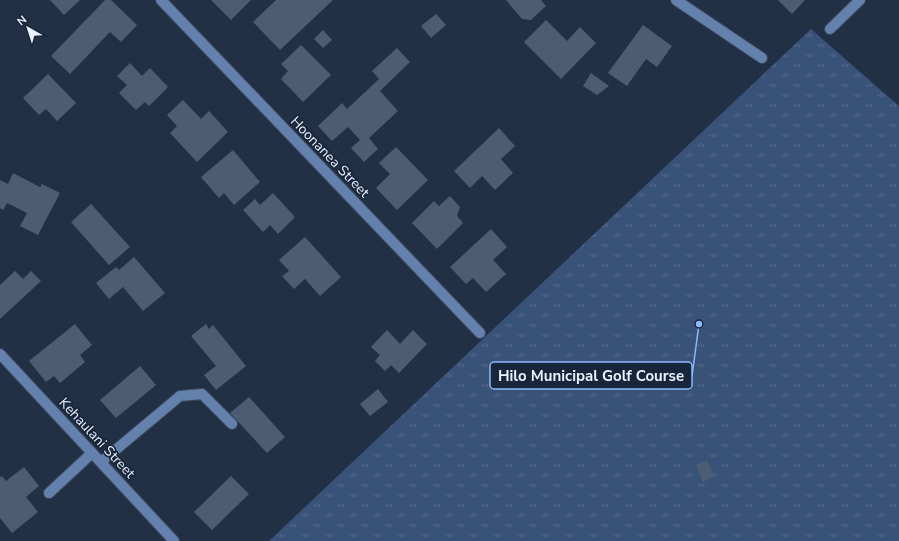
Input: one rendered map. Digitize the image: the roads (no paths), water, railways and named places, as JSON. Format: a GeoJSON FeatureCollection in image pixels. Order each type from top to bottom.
{"type":"FeatureCollection","features":[{"type":"Feature","properties":{"kind":"street","name":"Hoonanea Street"},"geometry":{"type":"LineString","coordinates":[[161,0],[480,333]]}},
{"type":"Feature","properties":{"kind":"street"},"geometry":{"type":"LineString","coordinates":[[676,0],[762,58]]}},
{"type":"Feature","properties":{"kind":"street"},"geometry":{"type":"LineString","coordinates":[[830,29],[860,0]]}},
{"type":"Feature","properties":{"kind":"street","name":"Kehaulani Street"},"geometry":{"type":"LineString","coordinates":[[0,354],[174,541]]}},
{"type":"Feature","properties":{"kind":"street"},"geometry":{"type":"LineString","coordinates":[[101,462],[180,396],[202,394],[232,424]]}},
{"type":"Feature","properties":{"kind":"street"},"geometry":{"type":"LineString","coordinates":[[49,493],[92,453]]}},
{"type":"Feature","properties":{"kind":"place","name":"Hilo Municipal Golf Course"},"geometry":{"type":"Point","coordinates":[699,324]}}]}
